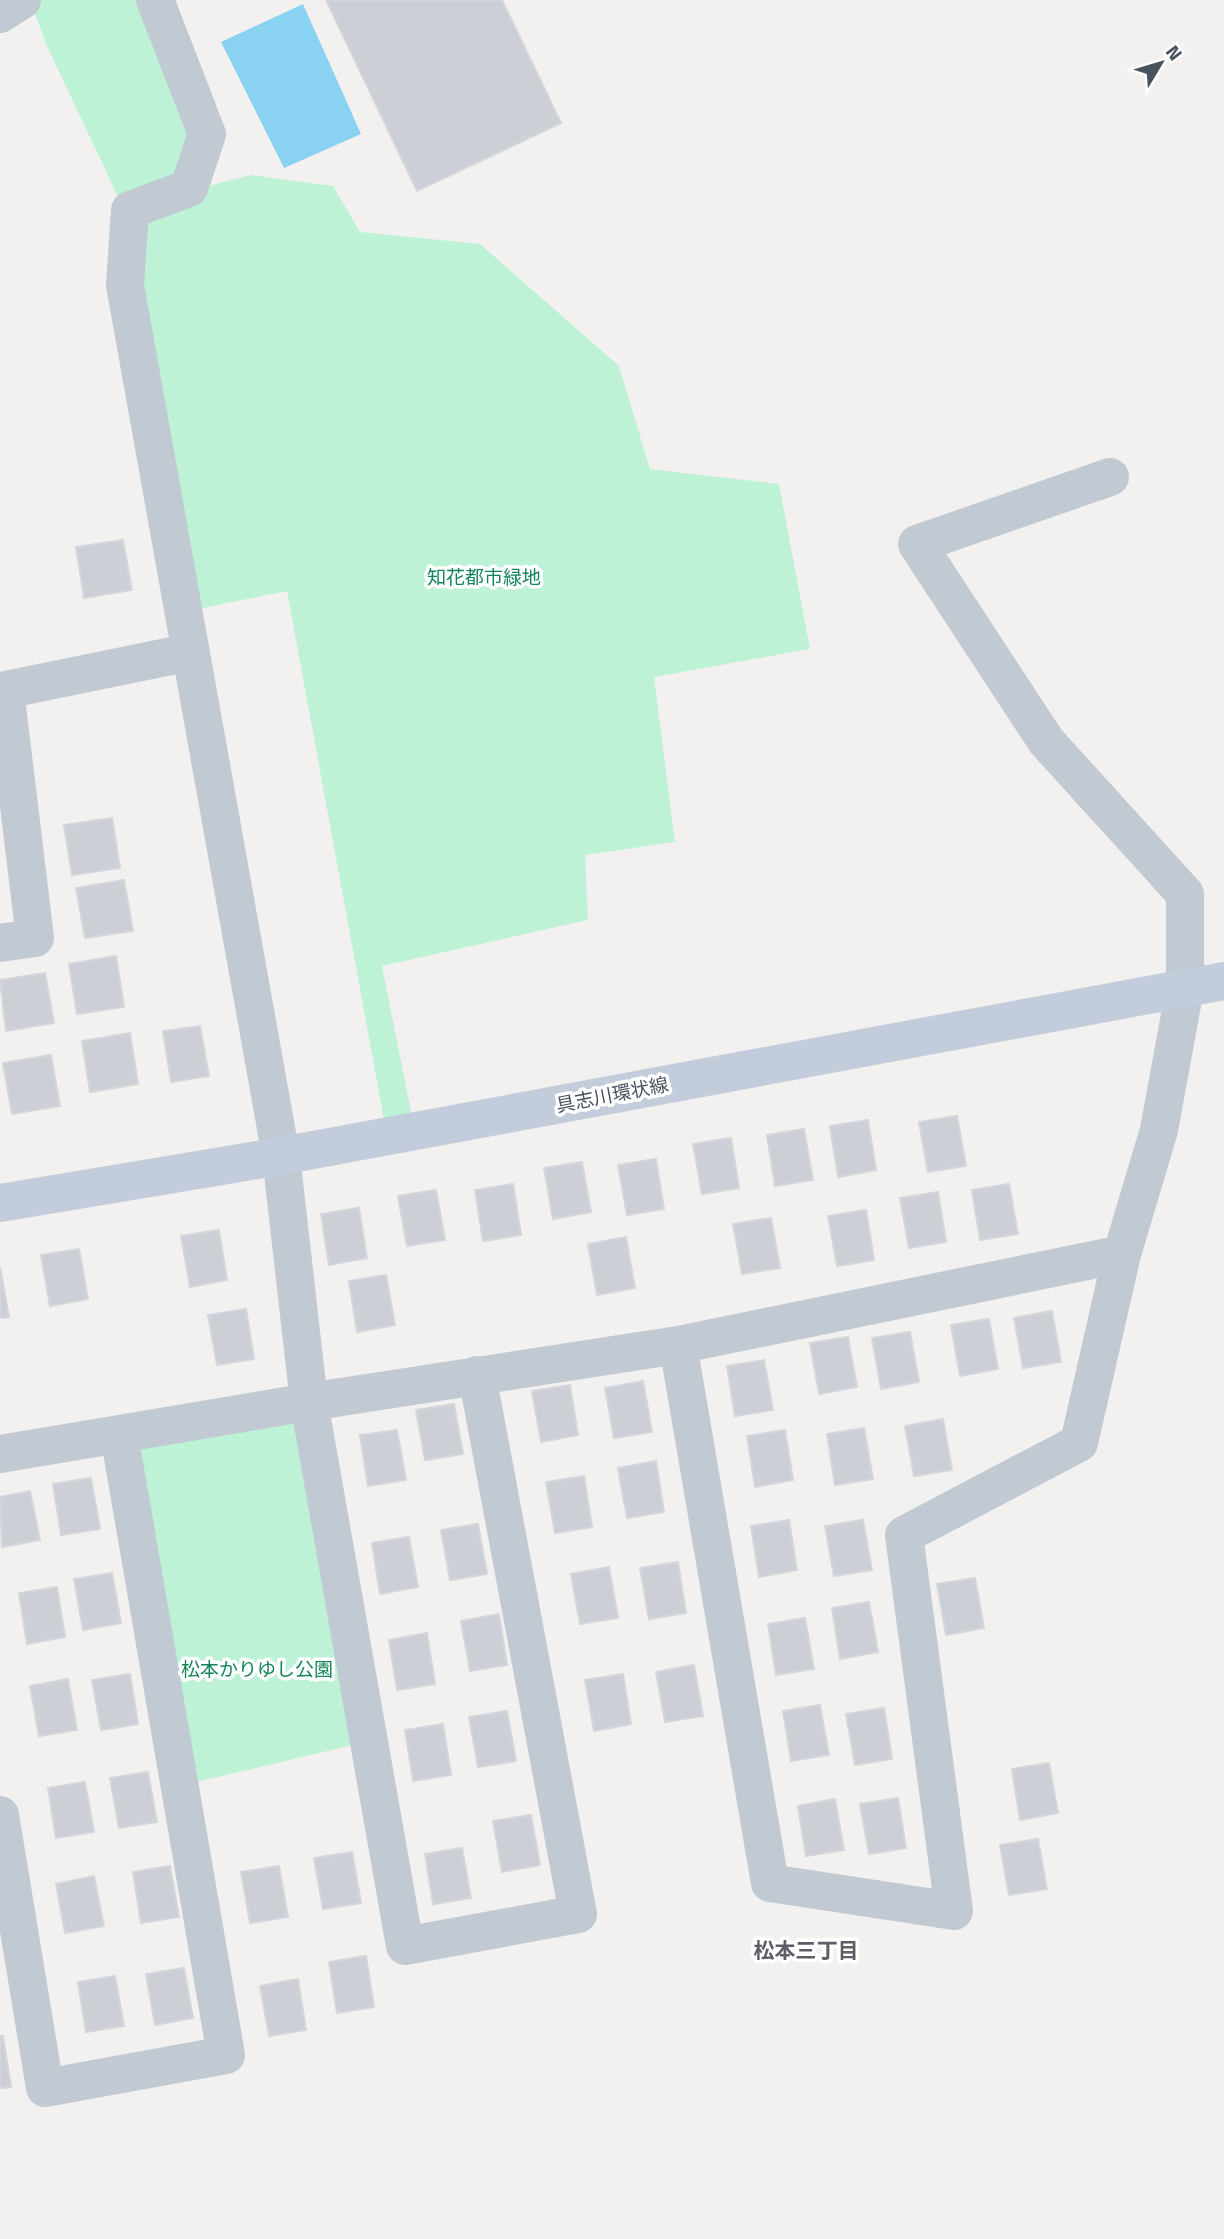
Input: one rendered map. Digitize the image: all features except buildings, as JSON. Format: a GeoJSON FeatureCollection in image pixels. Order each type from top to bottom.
{"type":"FeatureCollection","features":[{"type":"Feature","properties":{"kind":"main road","name":"具志川環状線"},"geometry":{"type":"LineString","coordinates":[[0,1203],[281,1156],[1224,981]]}},
{"type":"Feature","properties":{"kind":"street"},"geometry":{"type":"LineString","coordinates":[[0,13],[22,0]]}},
{"type":"Feature","properties":{"kind":"street"},"geometry":{"type":"LineString","coordinates":[[155,0],[207,134],[189,188],[130,210],[125,285],[281,1156],[309,1402],[405,1945],[578,1914],[477,1375]]}},
{"type":"Feature","properties":{"kind":"street"},"geometry":{"type":"LineString","coordinates":[[678,1345],[769,1883],[954,1912],[904,1535],[1079,1443],[1122,1254],[1159,1130],[1185,988],[1185,894],[1046,741],[917,544],[1110,477]]}},
{"type":"Feature","properties":{"kind":"street"},"geometry":{"type":"LineString","coordinates":[[0,943],[35,938],[5,690],[191,652]]}},
{"type":"Feature","properties":{"kind":"street"},"geometry":{"type":"LineString","coordinates":[[0,1454],[309,1402],[678,1345],[1122,1254]]}},
{"type":"Feature","properties":{"kind":"street"},"geometry":{"type":"LineString","coordinates":[[0,1815],[45,2088],[226,2055],[119,1434]]}},
{"type":"Feature","properties":{"kind":"green space"},"geometry":{"type":"Polygon","coordinates":[[[30,0],[155,0],[207,134],[189,188],[130,222],[46,44],[30,0]]]}},
{"type":"Feature","properties":{"kind":"green space","name":"知花都市緑地"},"geometry":{"type":"Polygon","coordinates":[[[251,175],[333,186],[360,232],[480,244],[619,366],[650,469],[779,484],[810,649],[654,677],[675,842],[585,855],[588,920],[382,966],[416,1136],[387,1136],[287,591],[188,611],[126,226],[189,191],[251,175]]]}},
{"type":"Feature","properties":{"kind":"green space","name":"松本かりゆし公園"},"geometry":{"type":"Polygon","coordinates":[[[309,1402],[369,1741],[180,1786],[119,1434],[309,1402]]]}},
{"type":"Feature","properties":{"kind":"water"},"geometry":{"type":"Polygon","coordinates":[[[303,4],[361,134],[284,168],[221,42],[303,4]]]}},
{"type":"Feature","properties":{"kind":"district","name":"松本三丁目"},"geometry":{"type":"Point","coordinates":[806,1950]}}]}
